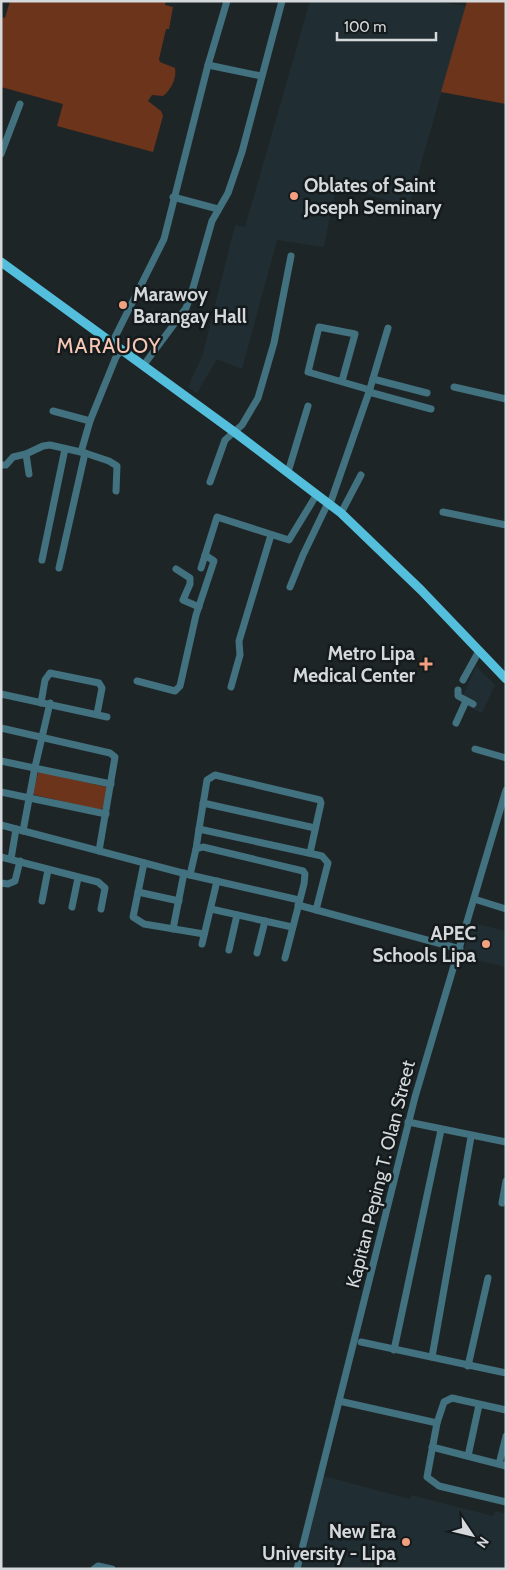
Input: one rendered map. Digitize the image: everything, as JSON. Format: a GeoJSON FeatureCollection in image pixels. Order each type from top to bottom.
{"type":"FeatureCollection","features":[{"type":"Feature","properties":{"kind":"main road"},"geometry":{"type":"LineString","coordinates":[[1,262],[234,431],[329,503],[404,572],[506,679]]}},
{"type":"Feature","properties":{"kind":"street"},"geometry":{"type":"LineString","coordinates":[[112,343],[164,239],[173,197],[227,1]]}},
{"type":"Feature","properties":{"kind":"street"},"geometry":{"type":"LineString","coordinates":[[144,366],[186,308],[212,221],[228,193],[239,160],[282,1]]}},
{"type":"Feature","properties":{"kind":"street"},"geometry":{"type":"LineString","coordinates":[[208,65],[261,76]]}},
{"type":"Feature","properties":{"kind":"street"},"geometry":{"type":"LineString","coordinates":[[1,154],[20,104]]}},
{"type":"Feature","properties":{"kind":"street"},"geometry":{"type":"LineString","coordinates":[[173,197],[218,209]]}},
{"type":"Feature","properties":{"kind":"street"},"geometry":{"type":"LineString","coordinates":[[210,482],[226,440],[246,419],[262,387],[274,344],[291,256]]}},
{"type":"Feature","properties":{"kind":"street"},"geometry":{"type":"LineString","coordinates":[[342,381],[355,334],[319,327],[308,372],[431,409]]}},
{"type":"Feature","properties":{"kind":"street"},"geometry":{"type":"LineString","coordinates":[[290,587],[302,555],[329,503],[370,391],[388,328]]}},
{"type":"Feature","properties":{"kind":"street"},"geometry":{"type":"LineString","coordinates":[[59,568],[90,421],[116,357],[121,350]]}},
{"type":"Feature","properties":{"kind":"street"},"geometry":{"type":"LineString","coordinates":[[373,379],[427,393]]}},
{"type":"Feature","properties":{"kind":"street"},"geometry":{"type":"LineString","coordinates":[[454,387],[506,400]]}},
{"type":"Feature","properties":{"kind":"street"},"geometry":{"type":"LineString","coordinates":[[288,472],[308,406]]}},
{"type":"Feature","properties":{"kind":"street"},"geometry":{"type":"LineString","coordinates":[[53,411],[90,421]]}},
{"type":"Feature","properties":{"kind":"street"},"geometry":{"type":"LineString","coordinates":[[1,465],[6,465],[13,457],[26,454],[43,446],[83,453],[109,461],[117,466],[116,491]]}},
{"type":"Feature","properties":{"kind":"street"},"geometry":{"type":"LineString","coordinates":[[42,560],[65,449]]}},
{"type":"Feature","properties":{"kind":"street"},"geometry":{"type":"LineString","coordinates":[[26,454],[29,474]]}},
{"type":"Feature","properties":{"kind":"street"},"geometry":{"type":"LineString","coordinates":[[341,513],[361,475]]}},
{"type":"Feature","properties":{"kind":"street"},"geometry":{"type":"LineString","coordinates":[[201,568],[217,517],[289,540],[317,494]]}},
{"type":"Feature","properties":{"kind":"street"},"geometry":{"type":"LineString","coordinates":[[443,512],[506,525]]}},
{"type":"Feature","properties":{"kind":"street"},"geometry":{"type":"LineString","coordinates":[[231,687],[240,655],[239,642],[271,535]]}},
{"type":"Feature","properties":{"kind":"street"},"geometry":{"type":"LineString","coordinates":[[137,681],[177,690],[199,607],[214,561],[205,555]]}},
{"type":"Feature","properties":{"kind":"street"},"geometry":{"type":"LineString","coordinates":[[176,569],[190,578],[190,584],[183,600],[199,607]]}},
{"type":"Feature","properties":{"kind":"street"},"geometry":{"type":"LineString","coordinates":[[463,680],[479,650]]}},
{"type":"Feature","properties":{"kind":"street"},"geometry":{"type":"LineString","coordinates":[[41,703],[45,680],[50,673],[99,683],[102,688],[96,714]]}},
{"type":"Feature","properties":{"kind":"street"},"geometry":{"type":"LineString","coordinates":[[456,723],[470,703],[458,696],[458,690]]}},
{"type":"Feature","properties":{"kind":"street"},"geometry":{"type":"LineString","coordinates":[[1,694],[108,717]]}},
{"type":"Feature","properties":{"kind":"street"},"geometry":{"type":"LineString","coordinates":[[10,859],[29,798],[34,767],[50,703]]}},
{"type":"Feature","properties":{"kind":"street"},"geometry":{"type":"LineString","coordinates":[[1,728],[113,754],[116,760],[99,851]]}},
{"type":"Feature","properties":{"kind":"street"},"geometry":{"type":"LineString","coordinates":[[475,749],[506,758]]}},
{"type":"Feature","properties":{"kind":"street"},"geometry":{"type":"LineString","coordinates":[[1,761],[111,784]]}},
{"type":"Feature","properties":{"kind":"street"},"geometry":{"type":"LineString","coordinates":[[173,929],[179,901],[196,849],[207,780],[215,775],[316,798],[321,803],[310,853]]}},
{"type":"Feature","properties":{"kind":"street","name":"Kapitan Peping T. Olan Street"},"geometry":{"type":"LineString","coordinates":[[298,1569],[408,1122],[506,790]]}},
{"type":"Feature","properties":{"kind":"street"},"geometry":{"type":"LineString","coordinates":[[1,792],[106,814]]}},
{"type":"Feature","properties":{"kind":"street"},"geometry":{"type":"LineString","coordinates":[[203,803],[315,828]]}},
{"type":"Feature","properties":{"kind":"street"},"geometry":{"type":"LineString","coordinates":[[1,826],[298,902],[316,910],[460,949]]}},
{"type":"Feature","properties":{"kind":"street"},"geometry":{"type":"LineString","coordinates":[[199,829],[322,856],[328,863],[316,910]]}},
{"type":"Feature","properties":{"kind":"street"},"geometry":{"type":"LineString","coordinates":[[196,849],[209,848],[302,871],[305,874],[285,958]]}},
{"type":"Feature","properties":{"kind":"street"},"geometry":{"type":"LineString","coordinates":[[1,857],[102,885],[105,888],[101,909]]}},
{"type":"Feature","properties":{"kind":"street"},"geometry":{"type":"LineString","coordinates":[[1,883],[15,882],[20,861]]}},
{"type":"Feature","properties":{"kind":"street"},"geometry":{"type":"LineString","coordinates":[[144,863],[134,917],[138,922],[204,934]]}},
{"type":"Feature","properties":{"kind":"street"},"geometry":{"type":"LineString","coordinates":[[42,901],[48,870]]}},
{"type":"Feature","properties":{"kind":"street"},"geometry":{"type":"LineString","coordinates":[[72,907],[78,878]]}},
{"type":"Feature","properties":{"kind":"street"},"geometry":{"type":"LineString","coordinates":[[202,944],[217,881]]}},
{"type":"Feature","properties":{"kind":"street"},"geometry":{"type":"LineString","coordinates":[[138,892],[179,901]]}},
{"type":"Feature","properties":{"kind":"street"},"geometry":{"type":"LineString","coordinates":[[474,899],[506,908]]}},
{"type":"Feature","properties":{"kind":"street"},"geometry":{"type":"LineString","coordinates":[[210,909],[292,927]]}},
{"type":"Feature","properties":{"kind":"street"},"geometry":{"type":"LineString","coordinates":[[229,950],[237,915]]}},
{"type":"Feature","properties":{"kind":"street"},"geometry":{"type":"LineString","coordinates":[[257,953],[265,921]]}},
{"type":"Feature","properties":{"kind":"street"},"geometry":{"type":"LineString","coordinates":[[408,1122],[471,1137],[506,1142]]}},
{"type":"Feature","properties":{"kind":"street"},"geometry":{"type":"LineString","coordinates":[[394,1350],[441,1130]]}},
{"type":"Feature","properties":{"kind":"street"},"geometry":{"type":"LineString","coordinates":[[432,1357],[471,1137]]}},
{"type":"Feature","properties":{"kind":"street"},"geometry":{"type":"LineString","coordinates":[[502,1204],[506,1180]]}},
{"type":"Feature","properties":{"kind":"street"},"geometry":{"type":"LineString","coordinates":[[468,1366],[488,1278]]}},
{"type":"Feature","properties":{"kind":"street"},"geometry":{"type":"LineString","coordinates":[[361,1342],[506,1373]]}},
{"type":"Feature","properties":{"kind":"street"},"geometry":{"type":"LineString","coordinates":[[506,1410],[448,1399],[444,1402],[437,1423],[427,1477],[432,1483],[506,1502]]}},
{"type":"Feature","properties":{"kind":"street"},"geometry":{"type":"LineString","coordinates":[[339,1402],[437,1423]]}},
{"type":"Feature","properties":{"kind":"street"},"geometry":{"type":"LineString","coordinates":[[468,1456],[479,1405]]}},
{"type":"Feature","properties":{"kind":"street"},"geometry":{"type":"LineString","coordinates":[[432,1448],[503,1465],[506,1436]]}},
{"type":"Feature","properties":{"kind":"street"},"geometry":{"type":"LineString","coordinates":[[94,1569],[98,1566],[112,1569]]}},
{"type":"Feature","properties":{"kind":"shaded area"},"geometry":{"type":"Polygon","coordinates":[[[10,1],[166,1],[165,5],[173,7],[169,29],[166,29],[159,59],[160,62],[175,68],[174,80],[163,96],[152,95],[148,101],[161,111],[163,116],[153,152],[57,126],[63,104],[1,87],[1,17],[5,18],[10,1]]]}},
{"type":"Feature","properties":{"kind":"shaded area","name":"Oblates of Saint Joseph Seminary"},"geometry":{"type":"Polygon","coordinates":[[[310,1],[434,1],[466,6],[409,206],[336,186],[324,247],[277,240],[242,369],[217,359],[197,393],[188,387],[203,354],[235,225],[245,227],[310,1]]]}},
{"type":"Feature","properties":{"kind":"shaded area"},"geometry":{"type":"Polygon","coordinates":[[[467,1],[506,1],[506,104],[441,92],[467,1]]]}},
{"type":"Feature","properties":{"kind":"shaded area"},"geometry":{"type":"Polygon","coordinates":[[[476,666],[495,685],[482,713],[460,702],[476,666]]]}},
{"type":"Feature","properties":{"kind":"shaded area"},"geometry":{"type":"Polygon","coordinates":[[[38,773],[107,787],[103,808],[100,810],[35,795],[33,793],[38,773]]]}},
{"type":"Feature","properties":{"kind":"shaded area","name":"APEC Schools Lipa"},"geometry":{"type":"Polygon","coordinates":[[[473,923],[506,931],[506,967],[462,957],[473,923]]]}},
{"type":"Feature","properties":{"kind":"shaded area","name":"New Era University - Lipa"},"geometry":{"type":"Polygon","coordinates":[[[323,1476],[410,1499],[411,1495],[493,1516],[495,1511],[506,1514],[506,1569],[300,1569],[323,1476]]]}},
{"type":"Feature","properties":{"kind":"place","name":"Oblates of Saint Joseph Seminary"},"geometry":{"type":"Point","coordinates":[294,196]}},
{"type":"Feature","properties":{"kind":"place","name":"Marawoy Barangay Hall"},"geometry":{"type":"Point","coordinates":[123,305]}},
{"type":"Feature","properties":{"kind":"place","name":"Metro Lipa Medical Center"},"geometry":{"type":"Point","coordinates":[426,664]}},
{"type":"Feature","properties":{"kind":"place","name":"APEC Schools Lipa"},"geometry":{"type":"Point","coordinates":[486,944]}},
{"type":"Feature","properties":{"kind":"place","name":"New Era University - Lipa"},"geometry":{"type":"Point","coordinates":[406,1542]}},
{"type":"Feature","properties":{"kind":"district","name":"MARAUOY"},"geometry":{"type":"Point","coordinates":[109,346]}}]}
